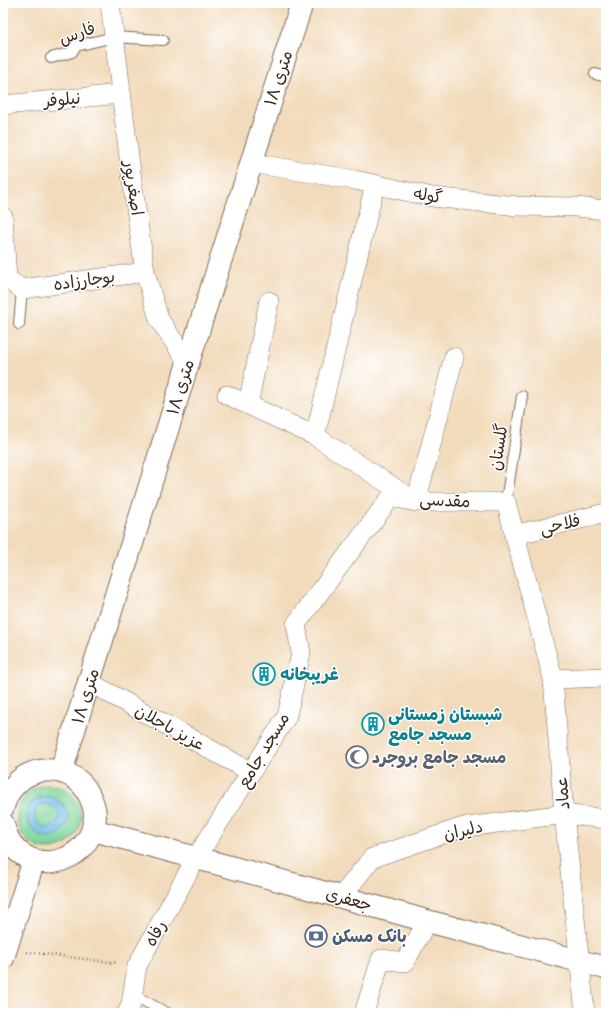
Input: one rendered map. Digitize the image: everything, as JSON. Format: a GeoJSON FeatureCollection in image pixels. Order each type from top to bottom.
{"type":"FeatureCollection","features":[{"type":"Feature","properties":{"kind":"street","name":"اصغرپور"},"geometry":{"type":"LineString","coordinates":[[110,3],[146,272],[159,319],[188,363]]}},
{"type":"Feature","properties":{"kind":"street","name":"۱۸ متری"},"geometry":{"type":"LineString","coordinates":[[61,772],[302,3]]}},
{"type":"Feature","properties":{"kind":"street","name":"نیلوفر"},"geometry":{"type":"LineString","coordinates":[[3,105],[121,94]]}},
{"type":"Feature","properties":{"kind":"street","name":"گوله"},"geometry":{"type":"LineString","coordinates":[[251,163],[375,184],[432,197],[517,206],[576,206],[606,210]]}},
{"type":"Feature","properties":{"kind":"street"},"geometry":{"type":"LineString","coordinates":[[315,436],[375,184]]}},
{"type":"Feature","properties":{"kind":"street"},"geometry":{"type":"LineString","coordinates":[[3,217],[7,279],[22,289]]}},
{"type":"Feature","properties":{"kind":"street","name":"بوجارزاده"},"geometry":{"type":"LineString","coordinates":[[22,289],[146,272]]}},
{"type":"Feature","properties":{"kind":"street"},"geometry":{"type":"LineString","coordinates":[[248,405],[269,301]]}},
{"type":"Feature","properties":{"kind":"street"},"geometry":{"type":"LineString","coordinates":[[416,502],[454,357]]}},
{"type":"Feature","properties":{"kind":"street","name":"مقدسی"},"geometry":{"type":"LineString","coordinates":[[227,395],[315,436],[416,502],[506,502]]}},
{"type":"Feature","properties":{"kind":"street","name":"مسجد جامع"},"geometry":{"type":"LineString","coordinates":[[196,858],[287,716],[301,653],[296,624],[391,497],[416,502]]}},
{"type":"Feature","properties":{"kind":"street"},"geometry":{"type":"LineString","coordinates":[[506,502],[552,678],[606,677]]}},
{"type":"Feature","properties":{"kind":"street","name":"فلاحی"},"geometry":{"type":"LineString","coordinates":[[514,535],[606,513]]}},
{"type":"Feature","properties":{"kind":"street","name":"عماد"},"geometry":{"type":"LineString","coordinates":[[552,678],[564,814],[585,1013]]}},
{"type":"Feature","properties":{"kind":"street","name":"عزیز باجلان"},"geometry":{"type":"LineString","coordinates":[[89,682],[251,772]]}},
{"type":"Feature","properties":{"kind":"street"},"geometry":{"type":"LineString","coordinates":[[3,807],[6,796],[14,785],[24,777],[36,771],[49,770],[61,772],[75,778],[86,788],[92,801],[95,815],[93,830],[86,843],[77,853],[64,860],[50,862],[34,860],[24,855],[13,846],[6,835],[3,824]]}},
{"type":"Feature","properties":{"kind":"street","name":"دلیران"},"geometry":{"type":"LineString","coordinates":[[341,897],[372,858],[460,828],[564,814],[606,819]]}},
{"type":"Feature","properties":{"kind":"street","name":"جعفری"},"geometry":{"type":"LineString","coordinates":[[93,830],[606,968]]}},
{"type":"Feature","properties":{"kind":"street","name":"رفاه"},"geometry":{"type":"LineString","coordinates":[[127,1013],[131,1004],[137,966],[196,858]]}},
{"type":"Feature","properties":{"kind":"street"},"geometry":{"type":"LineString","coordinates":[[4,954],[34,860]]}},
{"type":"Feature","properties":{"kind":"street"},"geometry":{"type":"LineString","coordinates":[[364,1013],[381,959],[405,962],[427,921]]}},
{"type":"Feature","properties":{"kind":"lane","name":"فارس"},"geometry":{"type":"LineString","coordinates":[[51,58],[72,52],[76,46],[114,37],[163,40]]}},
{"type":"Feature","properties":{"kind":"lane"},"geometry":{"type":"LineString","coordinates":[[595,74],[606,77]]}},
{"type":"Feature","properties":{"kind":"lane"},"geometry":{"type":"LineString","coordinates":[[19,324],[22,289]]}},
{"type":"Feature","properties":{"kind":"lane","name":"گلستان"},"geometry":{"type":"LineString","coordinates":[[506,502],[522,396]]}},
{"type":"Feature","properties":{"kind":"lane"},"geometry":{"type":"LineString","coordinates":[[132,995],[167,1013]]}},
{"type":"Feature","properties":{"kind":"path"},"geometry":{"type":"LineString","coordinates":[[4,954],[137,966]]}},
{"type":"Feature","properties":{"kind":"green space"},"geometry":{"type":"Polygon","coordinates":[[[49,785],[67,791],[75,799],[81,817],[75,835],[67,843],[49,849],[31,843],[23,835],[17,817],[23,799],[31,791],[49,785]]]}},
{"type":"Feature","properties":{"kind":"water"},"geometry":{"type":"Polygon","coordinates":[[[47,796],[58,800],[66,808],[68,813],[67,824],[63,830],[54,837],[45,837],[36,833],[30,826],[27,817],[28,808],[34,801],[47,796]],[[47,804],[40,806],[36,810],[36,821],[45,827],[50,827],[56,823],[59,817],[56,809],[47,804]]]}},
{"type":"Feature","properties":{"kind":"place","name":"غریبخانه"},"geometry":{"type":"Point","coordinates":[264,674]}},
{"type":"Feature","properties":{"kind":"place","name":"شبستان زمستانی مسجد جامع"},"geometry":{"type":"Point","coordinates":[373,724]}},
{"type":"Feature","properties":{"kind":"place","name":"مسجد جامع بروجرد"},"geometry":{"type":"Point","coordinates":[357,757]}},
{"type":"Feature","properties":{"kind":"place","name":"بانک مسکن"},"geometry":{"type":"Point","coordinates":[316,936]}}]}
